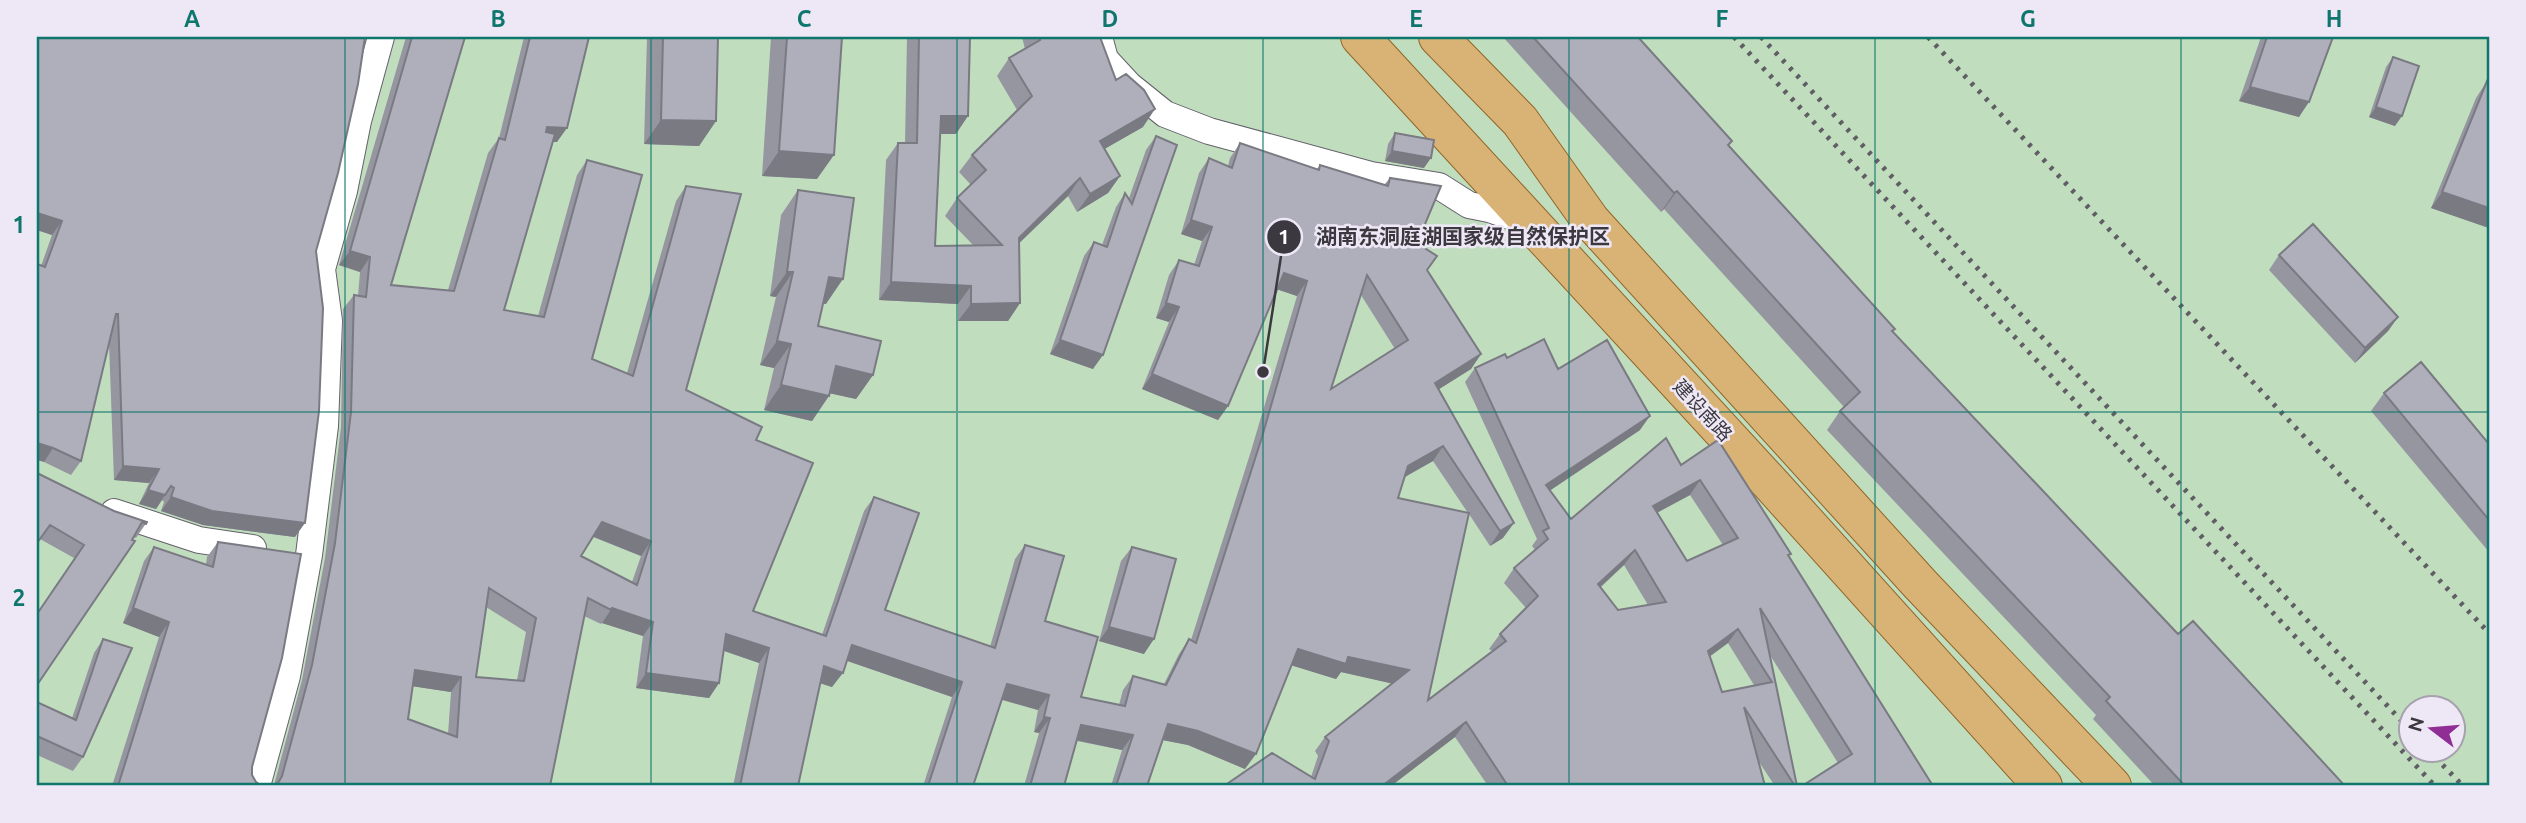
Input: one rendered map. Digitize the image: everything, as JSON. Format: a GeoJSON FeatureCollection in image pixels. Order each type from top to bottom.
{"type":"FeatureCollection","features":[{"type":"Feature","properties":{"kind":"main road","name":"建设南路"},"geometry":{"type":"LineString","coordinates":[[1360,37],[1772,485],[2043,786]]}},
{"type":"Feature","properties":{"kind":"main road"},"geometry":{"type":"LineString","coordinates":[[1438,37],[1520,121],[1600,231],[1920,584],[2112,786]]}},
{"type":"Feature","properties":{"kind":"street"},"geometry":{"type":"LineString","coordinates":[[257,786],[287,676],[309,555],[325,426],[329,321],[322,269],[381,37]]}},
{"type":"Feature","properties":{"kind":"street"},"geometry":{"type":"LineString","coordinates":[[1099,37],[1105,59],[1129,85],[1166,114],[1209,131],[1371,175],[1439,186],[1469,205],[1531,223]]}},
{"type":"Feature","properties":{"kind":"street"},"geometry":{"type":"LineString","coordinates":[[88,499],[147,525],[199,540],[309,555]]}},
{"type":"Feature","properties":{"kind":"green space"},"geometry":{"type":"Polygon","coordinates":[[[37,37],[2489,37],[2489,786],[37,786],[37,37]]]}},
{"type":"Feature","properties":{"kind":"building"},"geometry":{"type":"Polygon","coordinates":[[[37,37],[365,37],[358,84],[338,173],[316,251],[323,308],[319,411],[305,523],[212,511],[171,497],[174,488],[171,486],[165,495],[148,490],[159,469],[123,466],[118,314],[81,461],[37,443],[37,264],[45,267],[62,221],[37,213],[37,37]]]}},
{"type":"Feature","properties":{"kind":"building"},"geometry":{"type":"Polygon","coordinates":[[[412,37],[465,37],[391,285],[454,291],[499,138],[505,140],[530,37],[589,37],[567,128],[547,127],[546,132],[555,134],[504,310],[544,317],[587,160],[642,175],[592,359],[633,376],[686,186],[741,194],[686,390],[762,427],[756,440],[813,463],[753,611],[826,636],[874,497],[919,513],[885,610],[995,648],[1025,545],[1064,556],[1045,621],[1098,637],[1081,697],[1125,706],[1133,676],[1166,685],[1189,639],[1196,643],[1262,437],[1307,281],[1284,273],[1228,406],[1152,374],[1179,307],[1166,303],[1179,260],[1199,266],[1212,227],[1191,220],[1209,158],[1232,168],[1240,143],[1319,170],[1320,165],[1388,186],[1390,178],[1441,186],[1417,243],[1437,256],[1427,270],[1481,354],[1435,383],[1514,523],[1500,531],[1443,446],[1408,466],[1398,498],[1469,513],[1428,700],[1506,641],[1500,634],[1538,596],[1514,568],[1548,539],[1543,531],[1549,528],[1475,368],[1505,354],[1507,358],[1544,339],[1558,369],[1607,340],[1650,416],[1546,485],[1571,519],[1666,438],[1681,465],[1718,440],[1933,786],[1802,786],[1852,754],[1760,608],[1797,786],[1744,707],[1765,786],[1508,786],[1466,722],[1382,786],[1224,786],[1272,753],[1315,779],[1329,741],[1325,737],[1409,670],[1348,657],[1346,664],[1298,649],[1256,754],[1198,731],[1168,724],[1147,786],[1116,786],[1133,735],[1081,725],[1064,786],[1030,786],[1050,718],[1044,717],[1049,695],[1007,684],[973,786],[928,786],[962,682],[852,645],[843,673],[824,666],[798,786],[740,786],[769,648],[726,634],[719,683],[646,673],[653,622],[612,608],[611,610],[588,598],[550,786],[271,786],[278,783],[282,776],[312,665],[335,543],[351,412],[354,295],[366,297],[370,257],[350,251],[412,37]],[[1367,275],[1331,389],[1408,340],[1367,275]],[[1700,480],[1653,506],[1687,561],[1738,538],[1700,480]],[[602,522],[581,556],[637,585],[651,541],[602,522]],[[1635,550],[1598,584],[1618,610],[1666,602],[1635,550]],[[489,588],[476,677],[524,681],[536,618],[489,588]],[[1738,629],[1708,651],[1722,692],[1772,682],[1738,629]],[[415,670],[408,719],[457,737],[461,677],[415,670]]]}},
{"type":"Feature","properties":{"kind":"building"},"geometry":{"type":"Polygon","coordinates":[[[663,37],[718,37],[716,121],[661,120],[663,37]]]}},
{"type":"Feature","properties":{"kind":"building"},"geometry":{"type":"Polygon","coordinates":[[[787,37],[842,37],[834,155],[779,151],[787,37]]]}},
{"type":"Feature","properties":{"kind":"building"},"geometry":{"type":"Polygon","coordinates":[[[919,37],[970,37],[968,116],[941,116],[935,246],[1002,245],[957,198],[986,170],[972,155],[1032,96],[1009,58],[1040,40],[1039,37],[1100,37],[1116,80],[1126,74],[1144,90],[1155,109],[1100,141],[1120,176],[1090,194],[1080,178],[1019,238],[1020,303],[971,304],[971,286],[891,282],[898,143],[917,143],[919,37]]]}},
{"type":"Feature","properties":{"kind":"building"},"geometry":{"type":"Polygon","coordinates":[[[1533,37],[1638,37],[1732,141],[1728,145],[1895,329],[1892,331],[2178,634],[2193,621],[2345,786],[2185,786],[2106,701],[2110,697],[1840,411],[1860,392],[1533,37]]]}},
{"type":"Feature","properties":{"kind":"building"},"geometry":{"type":"Polygon","coordinates":[[[2267,37],[2333,37],[2309,102],[2250,87],[2267,37]]]}},
{"type":"Feature","properties":{"kind":"building"},"geometry":{"type":"Polygon","coordinates":[[[2393,57],[2419,66],[2402,116],[2376,107],[2393,57]]]}},
{"type":"Feature","properties":{"kind":"building"},"geometry":{"type":"Polygon","coordinates":[[[2487,81],[2489,82],[2489,208],[2442,192],[2487,81]]]}},
{"type":"Feature","properties":{"kind":"building"},"geometry":{"type":"Polygon","coordinates":[[[1395,133],[1434,140],[1431,158],[1392,151],[1395,133]]]}},
{"type":"Feature","properties":{"kind":"building"},"geometry":{"type":"Polygon","coordinates":[[[1156,136],[1177,145],[1103,355],[1060,340],[1094,242],[1107,247],[1125,193],[1132,204],[1156,136]]]}},
{"type":"Feature","properties":{"kind":"building"},"geometry":{"type":"Polygon","coordinates":[[[798,190],[854,198],[843,279],[829,277],[818,326],[881,341],[873,375],[836,366],[829,396],[781,385],[791,344],[777,341],[793,272],[787,272],[798,190]]]}},
{"type":"Feature","properties":{"kind":"building"},"geometry":{"type":"Polygon","coordinates":[[[2313,224],[2398,317],[2365,348],[2279,255],[2313,224]]]}},
{"type":"Feature","properties":{"kind":"building"},"geometry":{"type":"Polygon","coordinates":[[[2421,362],[2489,444],[2489,520],[2384,393],[2421,362]]]}},
{"type":"Feature","properties":{"kind":"building"},"geometry":{"type":"Polygon","coordinates":[[[37,473],[114,511],[147,522],[142,522],[132,540],[135,541],[37,685],[37,614],[84,545],[50,525],[37,543],[37,473]]]}},
{"type":"Feature","properties":{"kind":"building"},"geometry":{"type":"Polygon","coordinates":[[[218,542],[301,554],[282,658],[252,767],[252,775],[262,786],[118,786],[169,622],[133,608],[154,547],[213,567],[218,542]]]}},
{"type":"Feature","properties":{"kind":"building"},"geometry":{"type":"Polygon","coordinates":[[[1132,547],[1176,559],[1154,639],[1109,627],[1132,547]]]}},
{"type":"Feature","properties":{"kind":"building"},"geometry":{"type":"Polygon","coordinates":[[[103,639],[132,648],[83,757],[37,736],[37,702],[76,720],[103,639]]]}},
{"type":"Feature","properties":{"kind":"railway"},"geometry":{"type":"LineString","coordinates":[[1734,37],[2435,786]]}},
{"type":"Feature","properties":{"kind":"railway"},"geometry":{"type":"LineString","coordinates":[[1761,37],[2396,715]]}},
{"type":"Feature","properties":{"kind":"railway"},"geometry":{"type":"LineString","coordinates":[[1928,37],[2489,633]]}},
{"type":"Feature","properties":{"kind":"railway"},"geometry":{"type":"LineString","coordinates":[[2442,764],[2463,786]]}},
{"type":"Feature","properties":{"kind":"place","name":"湖南东洞庭湖国家级自然保护区"},"geometry":{"type":"Point","coordinates":[1263,372]}}]}
